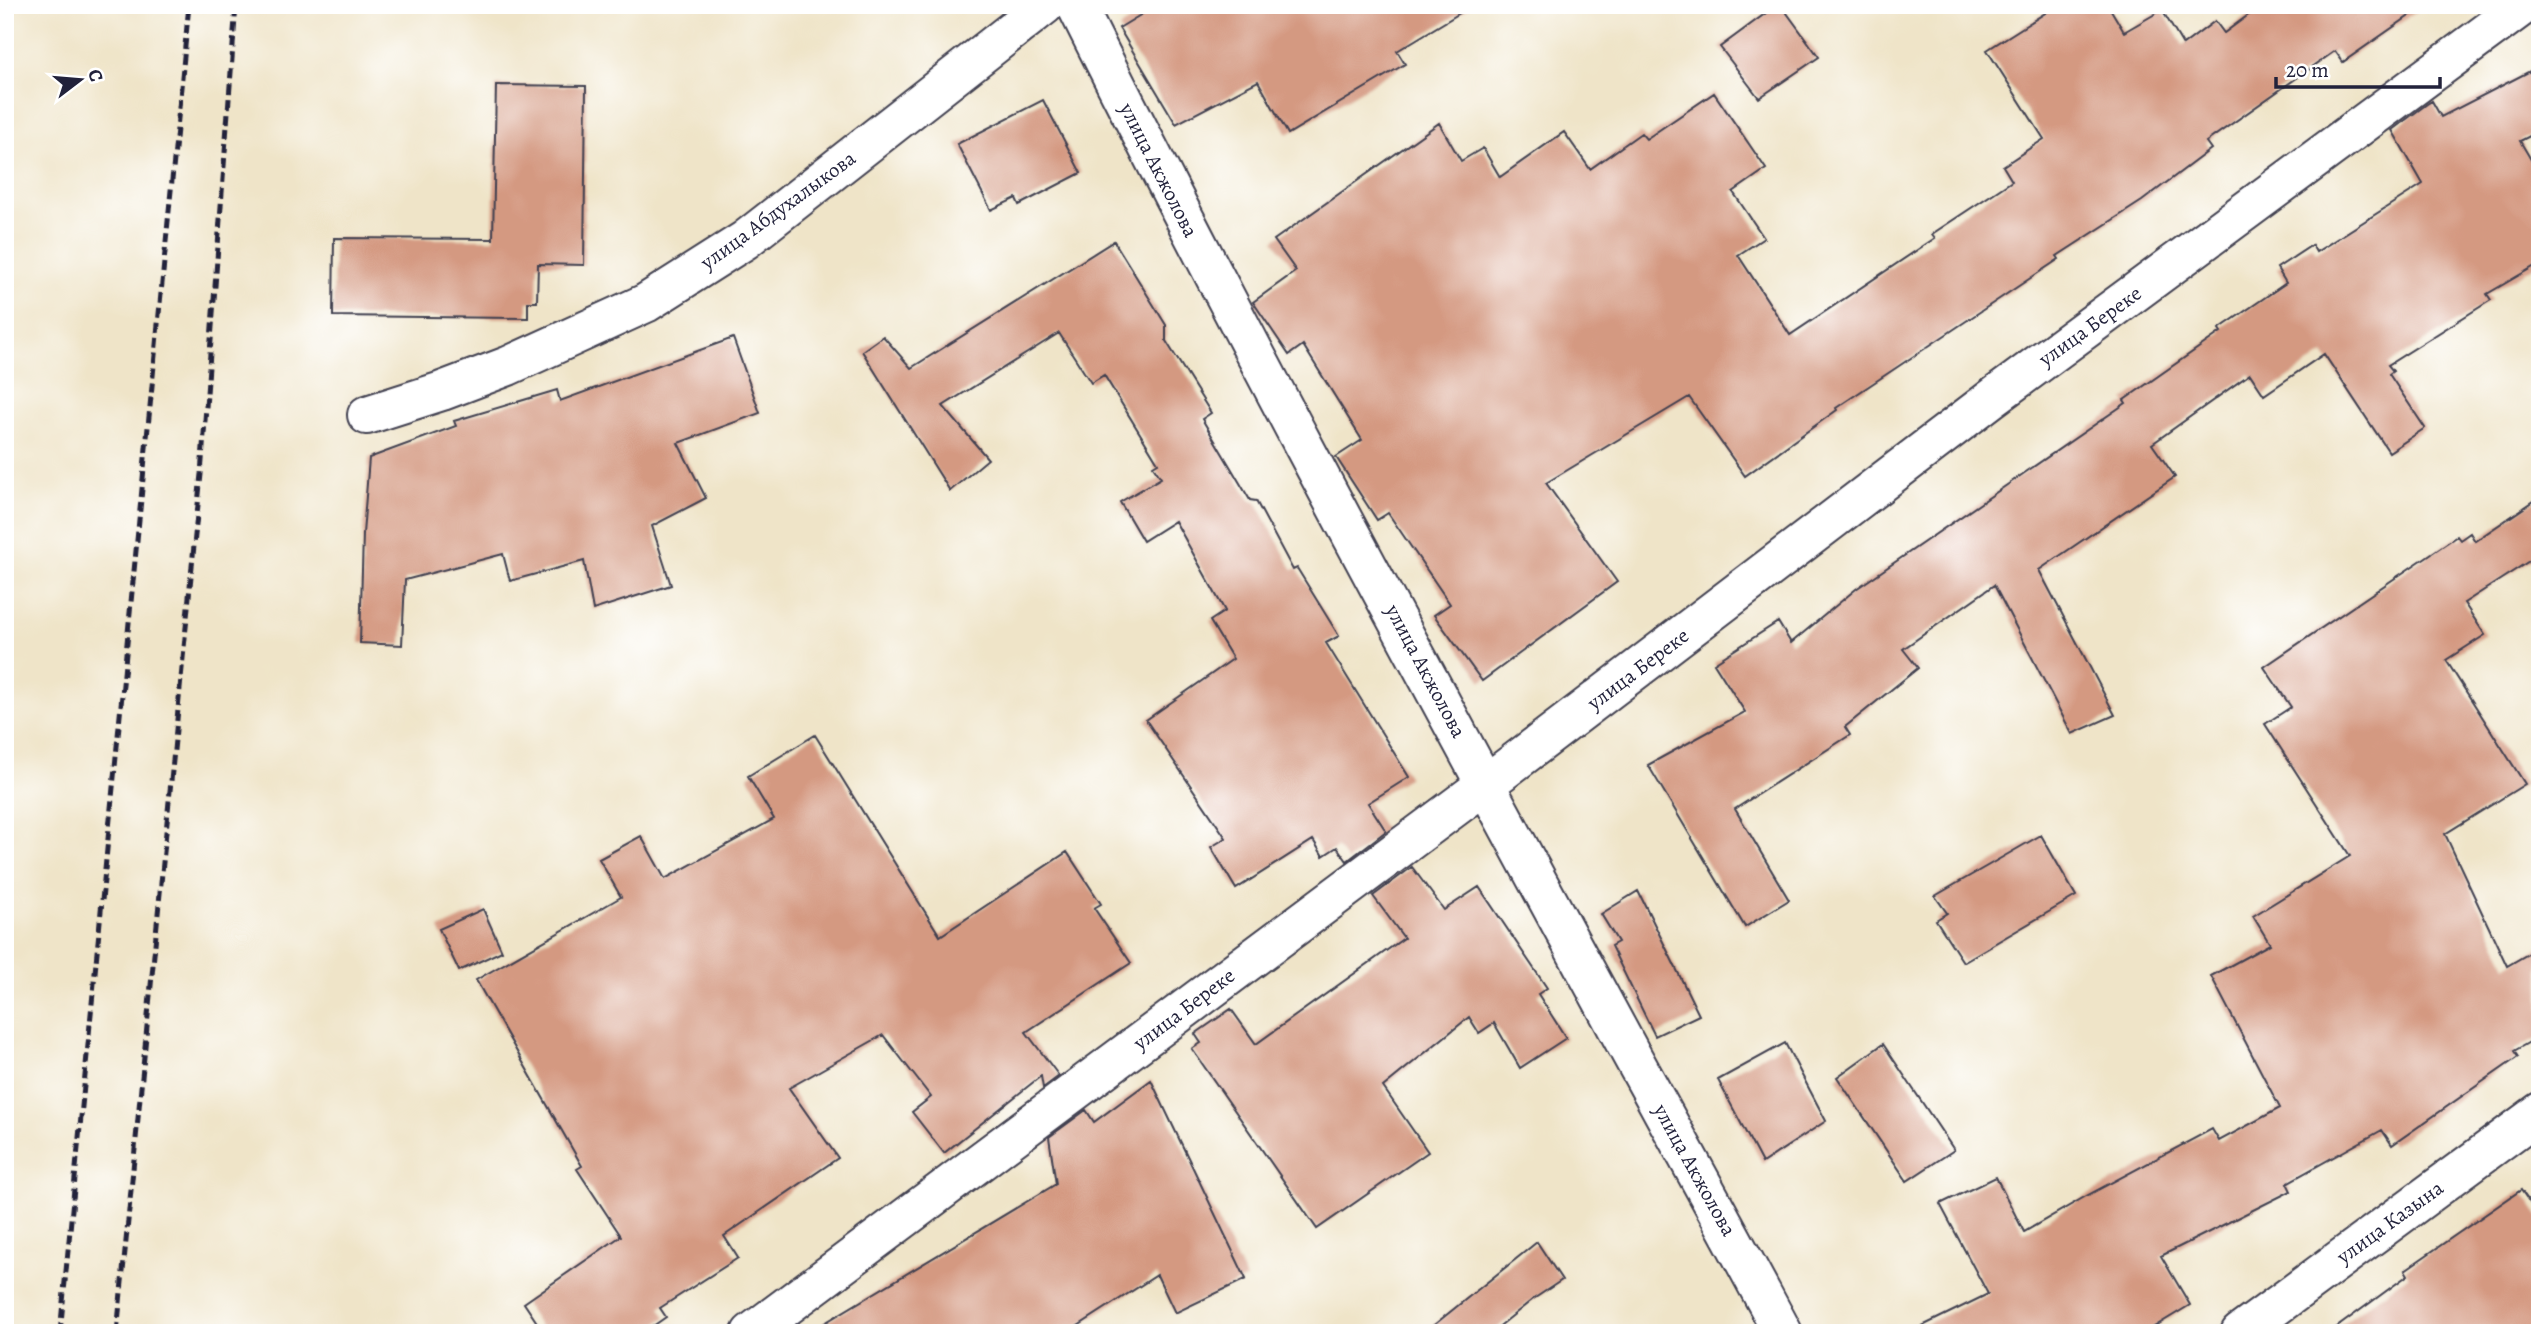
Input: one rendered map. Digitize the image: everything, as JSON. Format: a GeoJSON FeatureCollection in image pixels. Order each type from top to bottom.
{"type":"FeatureCollection","features":[{"type":"Feature","properties":{"kind":"street","name":"улица Абдухалыкова"},"geometry":{"type":"LineString","coordinates":[[367,415],[508,366],[646,303],[745,240],[1045,5]]}},
{"type":"Feature","properties":{"kind":"street","name":"улица Акжолова"},"geometry":{"type":"LineString","coordinates":[[1076,5],[1161,176],[1262,368],[1783,1333]]}},
{"type":"Feature","properties":{"kind":"street","name":"улица Береке"},"geometry":{"type":"LineString","coordinates":[[751,1333],[1486,784],[1991,400],[2524,5]]}},
{"type":"Feature","properties":{"kind":"street","name":"улица Казына"},"geometry":{"type":"LineString","coordinates":[[2240,1333],[2540,1112]]}},
{"type":"Feature","properties":{"kind":"building"},"geometry":{"type":"Polygon","coordinates":[[[1157,5],[1473,5],[1397,51],[1405,64],[1288,134],[1258,81],[1176,124],[1119,28],[1157,5]]]}},
{"type":"Feature","properties":{"kind":"building"},"geometry":{"type":"Polygon","coordinates":[[[1777,5],[1781,5],[1819,57],[1759,98],[1720,47],[1777,5]]]}},
{"type":"Feature","properties":{"kind":"building"},"geometry":{"type":"Polygon","coordinates":[[[2058,5],[2108,5],[2124,32],[2162,10],[2183,45],[2215,21],[2224,33],[2262,5],[2425,5],[2343,62],[2335,51],[2206,142],[2211,149],[2142,201],[1836,408],[1837,410],[1745,476],[1689,397],[1546,483],[1617,582],[1482,681],[1434,615],[1450,604],[1388,513],[1377,520],[1336,457],[1362,440],[1303,345],[1289,355],[1253,302],[1296,271],[1274,240],[1439,123],[1461,161],[1483,148],[1500,177],[1564,132],[1590,169],[1641,133],[1646,139],[1714,93],[1766,169],[1733,192],[1764,238],[1738,255],[1790,335],[1935,238],[1932,234],[2012,181],[2003,166],[2044,139],[1987,50],[2058,5]]]}},
{"type":"Feature","properties":{"kind":"building"},"geometry":{"type":"Polygon","coordinates":[[[2540,66],[2540,131],[2520,141],[2540,175],[2540,263],[2487,294],[2491,300],[2388,365],[2393,371],[2389,374],[2425,428],[2389,452],[2324,354],[2264,395],[2250,374],[2152,444],[2175,477],[2039,570],[2115,715],[2072,734],[1994,585],[1903,649],[1918,668],[1845,727],[1850,735],[1735,809],[1789,900],[1745,927],[1648,765],[1745,712],[1714,663],[1778,622],[1791,643],[1856,589],[2126,403],[2124,400],[2286,283],[2277,268],[2312,245],[2316,252],[2423,184],[2392,130],[2427,104],[2432,101],[2441,117],[2540,66]]]}},
{"type":"Feature","properties":{"kind":"building"},"geometry":{"type":"Polygon","coordinates":[[[496,85],[586,86],[584,265],[538,264],[537,302],[528,302],[528,318],[333,316],[334,238],[493,239],[496,85]]]}},
{"type":"Feature","properties":{"kind":"building"},"geometry":{"type":"Polygon","coordinates":[[[1043,100],[1081,173],[1019,205],[1016,198],[991,210],[957,144],[1043,100]]]}},
{"type":"Feature","properties":{"kind":"building"},"geometry":{"type":"Polygon","coordinates":[[[1114,241],[1166,325],[1166,341],[1211,413],[1202,419],[1250,500],[1256,501],[1293,570],[1297,568],[1339,636],[1326,643],[1409,777],[1368,803],[1386,831],[1347,861],[1337,847],[1323,856],[1313,840],[1236,889],[1211,847],[1226,838],[1146,720],[1233,659],[1210,621],[1225,611],[1175,521],[1143,541],[1120,502],[1161,478],[1153,466],[1158,463],[1104,375],[1091,383],[1059,333],[943,406],[988,459],[950,491],[862,351],[883,336],[911,368],[1114,241]]]}},
{"type":"Feature","properties":{"kind":"building"},"geometry":{"type":"Polygon","coordinates":[[[733,338],[760,413],[678,443],[706,498],[652,526],[671,585],[593,610],[584,561],[510,581],[503,554],[405,580],[402,645],[360,643],[363,534],[369,458],[456,426],[454,421],[557,390],[560,401],[733,338]]]}},
{"type":"Feature","properties":{"kind":"building"},"geometry":{"type":"Polygon","coordinates":[[[2540,497],[2540,554],[2464,603],[2485,635],[2446,660],[2525,784],[2445,834],[2507,966],[2540,947],[2540,1036],[2514,1051],[2518,1057],[2392,1145],[2382,1130],[2287,1183],[2291,1191],[2161,1256],[2190,1305],[2144,1333],[1908,1333],[1988,1294],[1940,1204],[1996,1177],[2024,1232],[2212,1129],[2219,1141],[2280,1108],[2211,976],[2270,944],[2253,916],[2350,856],[2265,724],[2291,707],[2264,667],[2457,536],[2460,540],[2470,533],[2475,541],[2540,497]]]}},
{"type":"Feature","properties":{"kind":"building"},"geometry":{"type":"Polygon","coordinates":[[[815,735],[940,936],[1067,852],[1101,904],[1094,908],[1131,963],[1026,1032],[1059,1076],[1043,1088],[1041,1076],[944,1153],[912,1112],[931,1097],[883,1035],[789,1088],[838,1158],[724,1236],[738,1258],[660,1308],[666,1317],[643,1333],[544,1333],[524,1303],[621,1236],[577,1169],[582,1166],[476,980],[621,897],[599,859],[641,836],[665,879],[774,819],[748,776],[815,735]]]}},
{"type":"Feature","properties":{"kind":"building"},"geometry":{"type":"Polygon","coordinates":[[[2041,835],[2076,896],[1963,962],[1936,920],[1947,913],[1935,896],[2041,835]]]}},
{"type":"Feature","properties":{"kind":"building"},"geometry":{"type":"Polygon","coordinates":[[[1412,867],[1444,910],[1479,887],[1547,988],[1538,994],[1566,1038],[1520,1068],[1494,1023],[1479,1033],[1469,1017],[1383,1087],[1428,1152],[1317,1229],[1192,1049],[1201,1043],[1195,1034],[1231,1009],[1256,1044],[1404,938],[1373,896],[1412,867]]]}},
{"type":"Feature","properties":{"kind":"building"},"geometry":{"type":"Polygon","coordinates":[[[1638,891],[1699,1015],[1655,1036],[1611,946],[1618,942],[1601,914],[1638,891]]]}},
{"type":"Feature","properties":{"kind":"building"},"geometry":{"type":"Polygon","coordinates":[[[483,909],[502,951],[459,971],[439,929],[483,909]]]}},
{"type":"Feature","properties":{"kind":"building"},"geometry":{"type":"Polygon","coordinates":[[[1785,1043],[1826,1121],[1762,1163],[1718,1080],[1785,1043]]]}},
{"type":"Feature","properties":{"kind":"building"},"geometry":{"type":"Polygon","coordinates":[[[1883,1044],[1954,1150],[1907,1181],[1837,1077],[1883,1044]]]}},
{"type":"Feature","properties":{"kind":"building"},"geometry":{"type":"Polygon","coordinates":[[[1151,1080],[1246,1279],[1175,1313],[1157,1275],[1067,1333],[808,1333],[1056,1184],[1049,1137],[1086,1110],[1094,1122],[1151,1080]]]}},
{"type":"Feature","properties":{"kind":"building"},"geometry":{"type":"Polygon","coordinates":[[[2521,1190],[2540,1217],[2540,1333],[2329,1333],[2408,1275],[2405,1270],[2521,1190]]]}},
{"type":"Feature","properties":{"kind":"building"},"geometry":{"type":"Polygon","coordinates":[[[1537,1242],[1562,1280],[1491,1333],[1424,1333],[1537,1242]]]}},
{"type":"Feature","properties":{"kind":"railway"},"geometry":{"type":"LineString","coordinates":[[60,1333],[189,5]]}},
{"type":"Feature","properties":{"kind":"railway"},"geometry":{"type":"LineString","coordinates":[[117,1333],[201,474],[236,5]]}}]}
